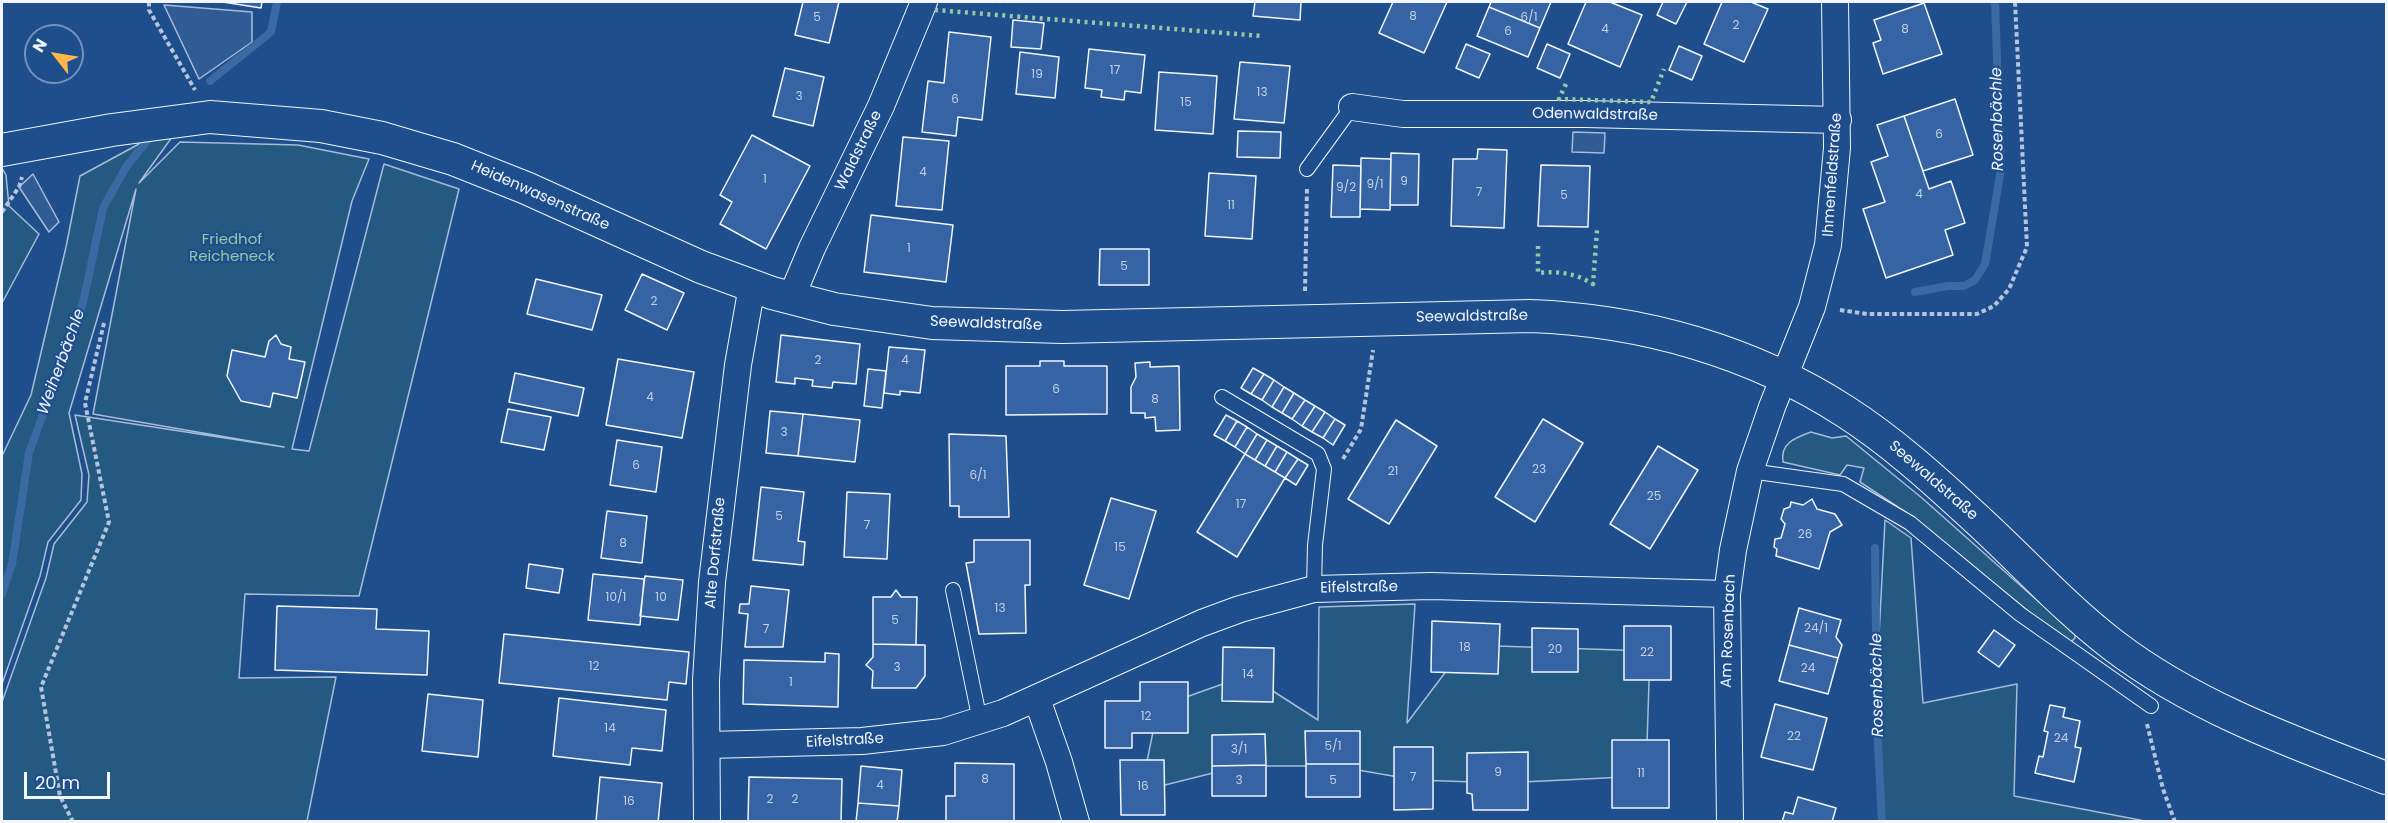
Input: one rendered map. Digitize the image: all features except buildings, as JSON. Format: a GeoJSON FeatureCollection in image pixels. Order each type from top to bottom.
{"type":"FeatureCollection","features":[{"type":"Feature","properties":{"kind":"street","name":"Waldstraße"},"geometry":{"type":"LineString","coordinates":[[791,298],[824,221],[881,106],[924,2]]}},
{"type":"Feature","properties":{"kind":"street","name":"Ihmenfeldstraße"},"geometry":{"type":"LineString","coordinates":[[1784,377],[1812,307],[1826,255],[1833,210],[1838,120],[1835,2]]}},
{"type":"Feature","properties":{"kind":"street","name":"Odenwaldstraße"},"geometry":{"type":"LineString","coordinates":[[1352,107],[1403,114],[1586,114],[1838,120]]}},
{"type":"Feature","properties":{"kind":"street","name":"Heidenwasenstraße"},"geometry":{"type":"LineString","coordinates":[[2,150],[100,132],[210,117],[321,126],[394,141],[489,172],[692,263],[752,286]]}},
{"type":"Feature","properties":{"kind":"street","name":"Seewaldstraße"},"geometry":{"type":"LineString","coordinates":[[752,286],[791,298],[883,317],[968,325],[1062,327],[1530,316],[1603,322],[1652,331],[1688,341],[1784,377],[1845,411],[1901,452],[1969,512],[2087,643],[2139,663],[2193,696],[2270,732],[2386,778]]}},
{"type":"Feature","properties":{"kind":"street","name":"Alte Dorfstraße"},"geometry":{"type":"LineString","coordinates":[[707,822],[706,680],[711,582],[736,376],[752,286]]}},
{"type":"Feature","properties":{"kind":"street","name":"Am Rosenbach"},"geometry":{"type":"LineString","coordinates":[[1730,822],[1727,594],[1733,550],[1750,471],[1784,377]]}},
{"type":"Feature","properties":{"kind":"street","name":"Eifelstraße"},"geometry":{"type":"LineString","coordinates":[[708,745],[862,741],[943,732],[980,721],[1037,699],[1202,623],[1240,609],[1314,589],[1431,586],[1727,594]]}},
{"type":"Feature","properties":{"kind":"street"},"geometry":{"type":"LineString","coordinates":[[1037,699],[1077,822]]}},
{"type":"Feature","properties":{"kind":"lane"},"geometry":{"type":"LineString","coordinates":[[1307,169],[1352,107]]}},
{"type":"Feature","properties":{"kind":"lane"},"geometry":{"type":"LineString","coordinates":[[1222,397],[1318,454],[1324,469],[1314,545],[1314,589]]}},
{"type":"Feature","properties":{"kind":"lane"},"geometry":{"type":"LineString","coordinates":[[1750,471],[1843,484],[1910,523],[2020,614],[2087,643],[2151,706]]}},
{"type":"Feature","properties":{"kind":"lane"},"geometry":{"type":"LineString","coordinates":[[953,590],[980,721]]}},
{"type":"Feature","properties":{"kind":"path"},"geometry":{"type":"LineString","coordinates":[[149,2],[149,10],[210,117]]}},
{"type":"Feature","properties":{"kind":"path"},"geometry":{"type":"LineString","coordinates":[[1812,307],[1867,314],[1977,314],[1994,306],[2009,290],[2027,247],[2015,2]]}},
{"type":"Feature","properties":{"kind":"path"},"geometry":{"type":"LineString","coordinates":[[1304,321],[1307,169]]}},
{"type":"Feature","properties":{"kind":"path"},"geometry":{"type":"LineString","coordinates":[[1324,469],[1342,461],[1361,429],[1373,353],[1375,319]]}},
{"type":"Feature","properties":{"kind":"path"},"geometry":{"type":"LineString","coordinates":[[73,822],[60,796],[41,687],[109,522],[85,403],[104,323]]}},
{"type":"Feature","properties":{"kind":"path"},"geometry":{"type":"LineString","coordinates":[[2151,706],[2146,721],[2163,789],[2175,822]]}},
{"type":"Feature","properties":{"kind":"green space","name":"Friedhof Reicheneck"},"geometry":{"type":"Polygon","coordinates":[[[185,119],[139,183],[180,142],[298,145],[369,159],[352,201],[292,449],[309,451],[384,164],[459,189],[359,596],[245,594],[239,678],[336,677],[307,821],[2,821],[2,702],[46,578],[54,544],[87,502],[89,475],[75,415],[284,447],[93,414],[136,189],[69,413],[82,474],[81,500],[48,542],[40,576],[2,684],[2,456],[31,395],[66,247],[80,176],[185,119]]]}},
{"type":"Feature","properties":{"kind":"green space"},"geometry":{"type":"Polygon","coordinates":[[[2,168],[6,175],[9,206],[39,234],[2,303],[2,168]]]}},
{"type":"Feature","properties":{"kind":"green space"},"geometry":{"type":"Polygon","coordinates":[[[1811,432],[1832,438],[1846,436],[1922,498],[2075,634],[2075,638],[2071,642],[2066,642],[1913,517],[1860,482],[1864,468],[1847,465],[1840,475],[1783,462],[1786,446],[1794,439],[1811,432]]]}},
{"type":"Feature","properties":{"kind":"green space"},"geometry":{"type":"Polygon","coordinates":[[[1885,520],[1911,538],[1923,703],[2017,684],[2014,796],[2145,821],[1880,821],[1875,712],[1885,520]]]}},
{"type":"Feature","properties":{"kind":"green space"},"geometry":{"type":"Polygon","coordinates":[[[1415,604],[1407,723],[1466,645],[1650,651],[1646,776],[1502,783],[1416,780],[1334,766],[1241,766],[1141,791],[1158,707],[1248,675],[1318,720],[1319,607],[1415,604]]]}},
{"type":"Feature","properties":{"kind":"shaded area"},"geometry":{"type":"Polygon","coordinates":[[[164,5],[252,12],[252,42],[199,79],[164,5]]]}},
{"type":"Feature","properties":{"kind":"shaded area"},"geometry":{"type":"Polygon","coordinates":[[[1573,132],[1605,133],[1604,153],[1572,152],[1573,132]]]}},
{"type":"Feature","properties":{"kind":"shaded area"},"geometry":{"type":"Polygon","coordinates":[[[33,174],[59,222],[49,232],[19,187],[33,174]]]}},
{"type":"Feature","properties":{"kind":"waterway","name":"Weiherbächle"},"geometry":{"type":"LineString","coordinates":[[210,81],[271,32],[277,2]]}},
{"type":"Feature","properties":{"kind":"waterway","name":"Rosenbächle"},"geometry":{"type":"LineString","coordinates":[[1915,292],[1948,286],[1964,286],[1975,280],[1985,264],[2001,169],[1995,2]]}},
{"type":"Feature","properties":{"kind":"waterway","name":"Weiherbächle"},"geometry":{"type":"LineString","coordinates":[[2,594],[12,564],[29,453],[83,303],[103,208],[126,167],[147,141]]}},
{"type":"Feature","properties":{"kind":"waterway","name":"Rosenbächle"},"geometry":{"type":"LineString","coordinates":[[1875,548],[1877,724],[1882,822]]}},
{"type":"Feature","properties":{"kind":"hedge"},"geometry":{"type":"LineString","coordinates":[[935,10],[1262,36]]}},
{"type":"Feature","properties":{"kind":"hedge"},"geometry":{"type":"LineString","coordinates":[[1566,84],[1559,99],[1651,102],[1664,69]]}},
{"type":"Feature","properties":{"kind":"hedge"},"geometry":{"type":"LineString","coordinates":[[1538,246],[1538,273],[1567,274],[1580,277],[1593,284],[1597,230]]}}]}
